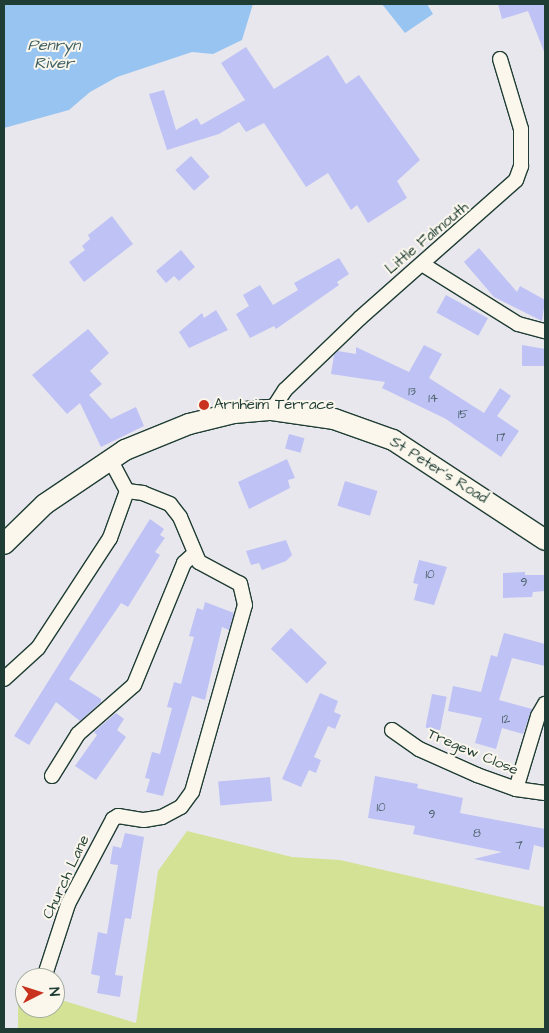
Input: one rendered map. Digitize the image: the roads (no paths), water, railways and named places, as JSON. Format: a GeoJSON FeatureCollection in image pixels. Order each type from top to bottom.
{"type":"FeatureCollection","features":[{"type":"Feature","properties":{"kind":"street","name":"Little Falmouth"},"geometry":{"type":"LineString","coordinates":[[272,410],[305,370],[422,264],[505,194],[521,166],[520,129],[500,58]]}},
{"type":"Feature","properties":{"kind":"street"},"geometry":{"type":"LineString","coordinates":[[422,264],[518,324],[545,331]]}},
{"type":"Feature","properties":{"kind":"street","name":"St Peter's Road"},"geometry":{"type":"LineString","coordinates":[[4,544],[45,504],[110,459],[189,424],[234,413],[272,410],[334,420],[393,440],[545,540]]}},
{"type":"Feature","properties":{"kind":"street"},"geometry":{"type":"LineString","coordinates":[[110,459],[128,492]]}},
{"type":"Feature","properties":{"kind":"street"},"geometry":{"type":"LineString","coordinates":[[52,776],[78,734],[134,685],[184,563],[194,554],[180,517],[170,504],[143,493],[128,492]]}},
{"type":"Feature","properties":{"kind":"street"},"geometry":{"type":"LineString","coordinates":[[4,679],[38,648],[103,551],[128,492]]}},
{"type":"Feature","properties":{"kind":"street","name":"Church Lane"},"geometry":{"type":"LineString","coordinates":[[47,968],[68,904],[113,820],[118,816],[144,820],[162,816],[181,807],[192,792],[245,605],[240,584],[204,566],[194,554]]}},
{"type":"Feature","properties":{"kind":"street"},"geometry":{"type":"LineString","coordinates":[[516,789],[538,716],[545,704]]}},
{"type":"Feature","properties":{"kind":"street","name":"Tregew Close"},"geometry":{"type":"LineString","coordinates":[[392,730],[440,759],[516,789],[545,793]]}},
{"type":"Feature","properties":{"kind":"water","name":"Penryn River"},"geometry":{"type":"Polygon","coordinates":[[[4,4],[253,4],[242,40],[213,54],[192,52],[117,77],[90,92],[69,110],[4,128],[4,4]]]}},
{"type":"Feature","properties":{"kind":"water"},"geometry":{"type":"Polygon","coordinates":[[[382,4],[427,4],[433,14],[405,33],[382,4]]]}},
{"type":"Feature","properties":{"kind":"place","name":"Arnheim Terrace"},"geometry":{"type":"Point","coordinates":[204,405]}}]}
